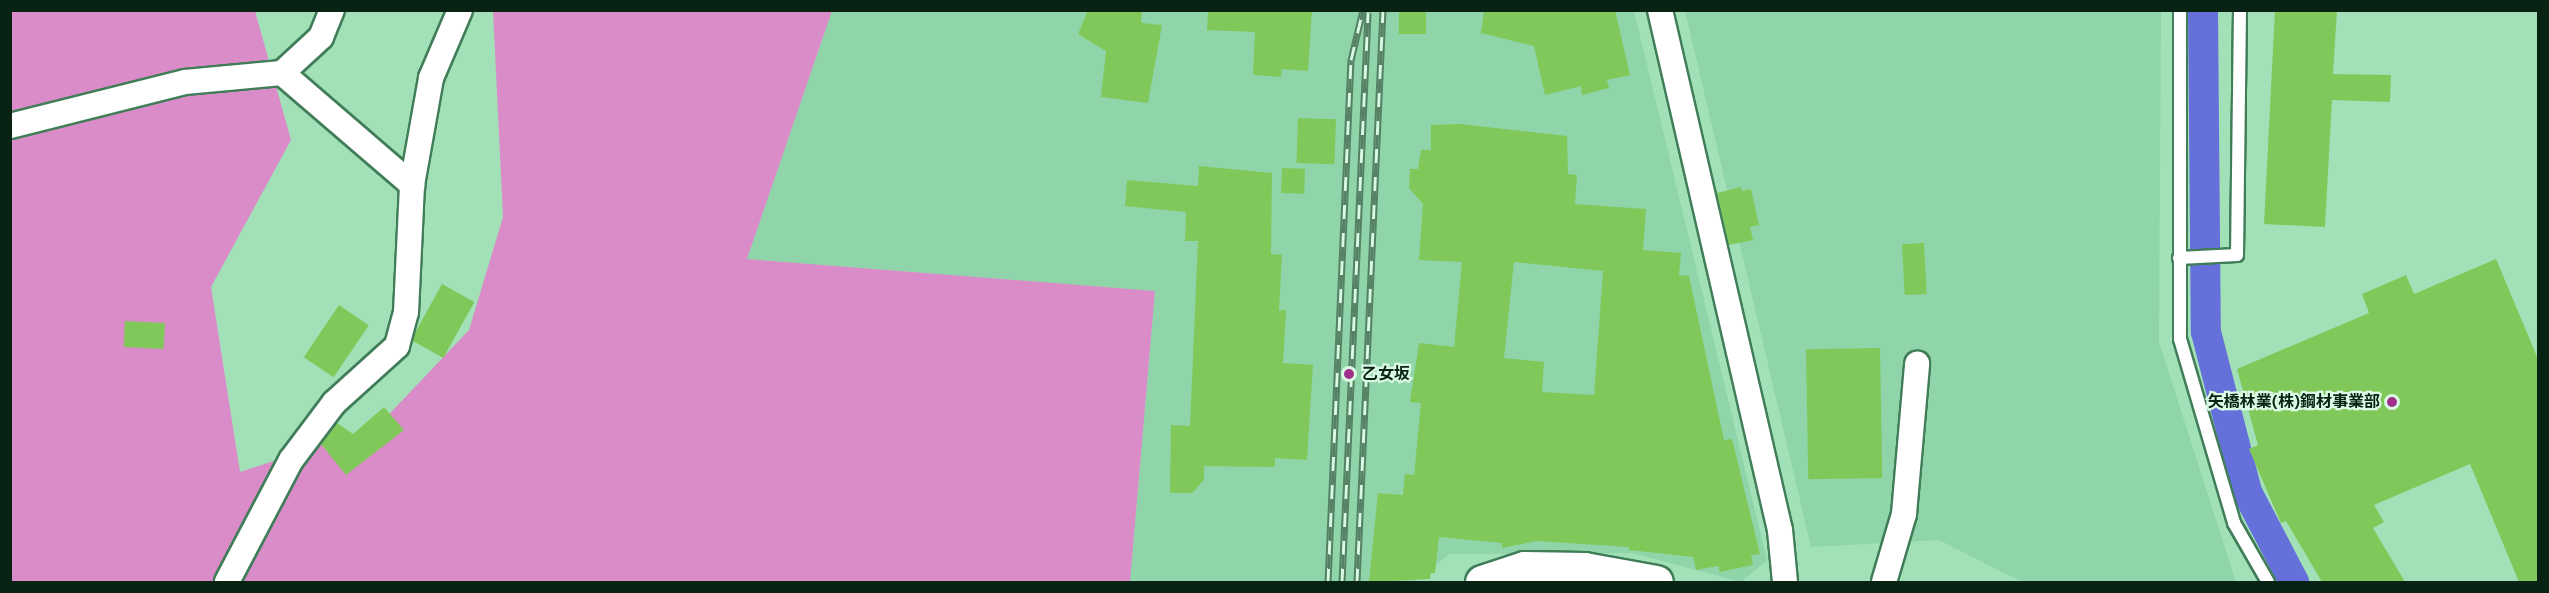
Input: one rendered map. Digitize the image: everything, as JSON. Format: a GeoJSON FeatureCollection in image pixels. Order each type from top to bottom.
{"type":"FeatureCollection","features":[{"type":"Feature","properties":{"kind":"street"},"geometry":{"type":"LineString","coordinates":[[10,126],[185,82],[282,73],[321,37],[332,10]]}},
{"type":"Feature","properties":{"kind":"street"},"geometry":{"type":"LineString","coordinates":[[226,582],[291,460],[334,403],[397,346],[405,312],[412,184],[431,78],[460,10]]}},
{"type":"Feature","properties":{"kind":"street"},"geometry":{"type":"LineString","coordinates":[[1660,10],[1780,530],[1785,582]]}},
{"type":"Feature","properties":{"kind":"street"},"geometry":{"type":"LineString","coordinates":[[282,73],[412,184]]}},
{"type":"Feature","properties":{"kind":"street"},"geometry":{"type":"LineString","coordinates":[[1884,582],[1904,514],[1917,364]]}},
{"type":"Feature","properties":{"kind":"street"},"geometry":{"type":"LineString","coordinates":[[1482,582],[1524,568],[1584,568],[1656,582]]}},
{"type":"Feature","properties":{"kind":"lane"},"geometry":{"type":"LineString","coordinates":[[2180,10],[2180,339],[2234,522],[2268,582]]}},
{"type":"Feature","properties":{"kind":"lane"},"geometry":{"type":"LineString","coordinates":[[2179,258],[2237,255],[2240,10]]}},
{"type":"Feature","properties":{"kind":"shaded area"},"geometry":{"type":"Polygon","coordinates":[[[10,11],[255,11],[291,140],[211,287],[240,472],[377,427],[469,330],[503,217],[493,11],[832,11],[747,259],[1155,291],[1130,582],[11,582],[10,11]]]}},
{"type":"Feature","properties":{"kind":"shaded area"},"geometry":{"type":"Polygon","coordinates":[[[832,11],[1634,11],[1767,560],[1741,582],[1632,553],[1450,554],[1413,582],[1130,582],[1155,291],[747,259],[832,11]]]}},
{"type":"Feature","properties":{"kind":"shaded area"},"geometry":{"type":"Polygon","coordinates":[[[1685,11],[2161,11],[2159,342],[2236,582],[2022,582],[1939,540],[1811,547],[1685,11]]]}},
{"type":"Feature","properties":{"kind":"building"},"geometry":{"type":"Polygon","coordinates":[[[1088,10],[1142,10],[1141,23],[1162,25],[1148,103],[1101,97],[1106,51],[1078,34],[1088,10]]]}},
{"type":"Feature","properties":{"kind":"building"},"geometry":{"type":"Polygon","coordinates":[[[1208,10],[1312,10],[1308,71],[1282,69],[1281,77],[1253,75],[1255,32],[1207,30],[1208,10]]]}},
{"type":"Feature","properties":{"kind":"building"},"geometry":{"type":"Polygon","coordinates":[[[1399,10],[1426,10],[1426,34],[1399,34],[1399,10]]]}},
{"type":"Feature","properties":{"kind":"building"},"geometry":{"type":"Polygon","coordinates":[[[1484,10],[1615,10],[1630,75],[1607,80],[1609,88],[1582,95],[1581,86],[1545,95],[1534,46],[1481,33],[1484,10]]]}},
{"type":"Feature","properties":{"kind":"building"},"geometry":{"type":"Polygon","coordinates":[[[2275,10],[2337,10],[2333,74],[2391,75],[2390,102],[2332,100],[2325,227],[2264,224],[2275,10]]]}},
{"type":"Feature","properties":{"kind":"building"},"geometry":{"type":"Polygon","coordinates":[[[1298,118],[1336,119],[1334,164],[1296,163],[1298,118]]]}},
{"type":"Feature","properties":{"kind":"building"},"geometry":{"type":"Polygon","coordinates":[[[1460,124],[1567,136],[1568,174],[1577,175],[1575,204],[1646,209],[1643,250],[1681,253],[1679,275],[1689,276],[1724,440],[1732,439],[1760,554],[1751,555],[1753,565],[1720,572],[1718,566],[1696,570],[1693,557],[1629,550],[1629,547],[1537,541],[1502,548],[1502,543],[1439,537],[1435,573],[1431,573],[1430,579],[1369,582],[1378,493],[1403,495],[1405,474],[1414,475],[1421,403],[1410,402],[1419,343],[1454,347],[1462,262],[1419,260],[1423,204],[1409,188],[1410,169],[1418,169],[1421,150],[1431,150],[1431,125],[1460,124]],[[1514,262],[1504,358],[1544,362],[1542,392],[1594,395],[1603,271],[1514,262]]]}},
{"type":"Feature","properties":{"kind":"building"},"geometry":{"type":"Polygon","coordinates":[[[1199,166],[1272,173],[1271,254],[1282,255],[1279,310],[1286,310],[1283,363],[1313,365],[1307,460],[1275,458],[1275,467],[1204,466],[1204,480],[1192,493],[1170,493],[1171,425],[1190,426],[1198,241],[1185,241],[1186,212],[1125,206],[1127,180],[1198,186],[1199,166]]]}},
{"type":"Feature","properties":{"kind":"building"},"geometry":{"type":"Polygon","coordinates":[[[1282,168],[1305,169],[1304,194],[1281,193],[1282,168]]]}},
{"type":"Feature","properties":{"kind":"building"},"geometry":{"type":"Polygon","coordinates":[[[1741,187],[1742,191],[1751,189],[1759,225],[1750,227],[1753,240],[1729,245],[1717,193],[1741,187]]]}},
{"type":"Feature","properties":{"kind":"building"},"geometry":{"type":"Polygon","coordinates":[[[1924,243],[1927,294],[1905,295],[1902,244],[1924,243]]]}},
{"type":"Feature","properties":{"kind":"building","name":"矢橋林業(株)鋼材事業部"},"geometry":{"type":"Polygon","coordinates":[[[2496,259],[2538,359],[2538,582],[2519,582],[2470,464],[2374,505],[2384,522],[2373,528],[2405,582],[2322,582],[2286,521],[2281,523],[2249,449],[2258,445],[2237,369],[2369,313],[2362,294],[2406,275],[2414,294],[2496,259]]]}},
{"type":"Feature","properties":{"kind":"building"},"geometry":{"type":"Polygon","coordinates":[[[442,284],[474,302],[443,358],[411,340],[442,284]]]}},
{"type":"Feature","properties":{"kind":"building"},"geometry":{"type":"Polygon","coordinates":[[[339,305],[369,325],[334,377],[304,357],[339,305]]]}},
{"type":"Feature","properties":{"kind":"building"},"geometry":{"type":"Polygon","coordinates":[[[125,321],[165,323],[164,349],[124,347],[125,321]]]}},
{"type":"Feature","properties":{"kind":"building"},"geometry":{"type":"Polygon","coordinates":[[[1880,348],[1882,478],[1808,479],[1806,349],[1880,348]]]}},
{"type":"Feature","properties":{"kind":"building"},"geometry":{"type":"Polygon","coordinates":[[[384,407],[404,430],[346,475],[321,444],[337,423],[353,434],[384,407]]]}},
{"type":"Feature","properties":{"kind":"waterway"},"geometry":{"type":"LineString","coordinates":[[2203,10],[2206,332],[2247,492],[2294,582]]}},
{"type":"Feature","properties":{"kind":"railway"},"geometry":{"type":"LineString","coordinates":[[1328,582],[1351,60],[1363,10]]}},
{"type":"Feature","properties":{"kind":"railway"},"geometry":{"type":"LineString","coordinates":[[1357,582],[1383,10]]}},
{"type":"Feature","properties":{"kind":"railway"},"geometry":{"type":"LineString","coordinates":[[1342,582],[1368,13]]}},
{"type":"Feature","properties":{"kind":"place","name":"乙女坂"},"geometry":{"type":"Point","coordinates":[1349,374]}},
{"type":"Feature","properties":{"kind":"place","name":"矢橋林業(株)鋼材事業部"},"geometry":{"type":"Point","coordinates":[2392,402]}}]}
